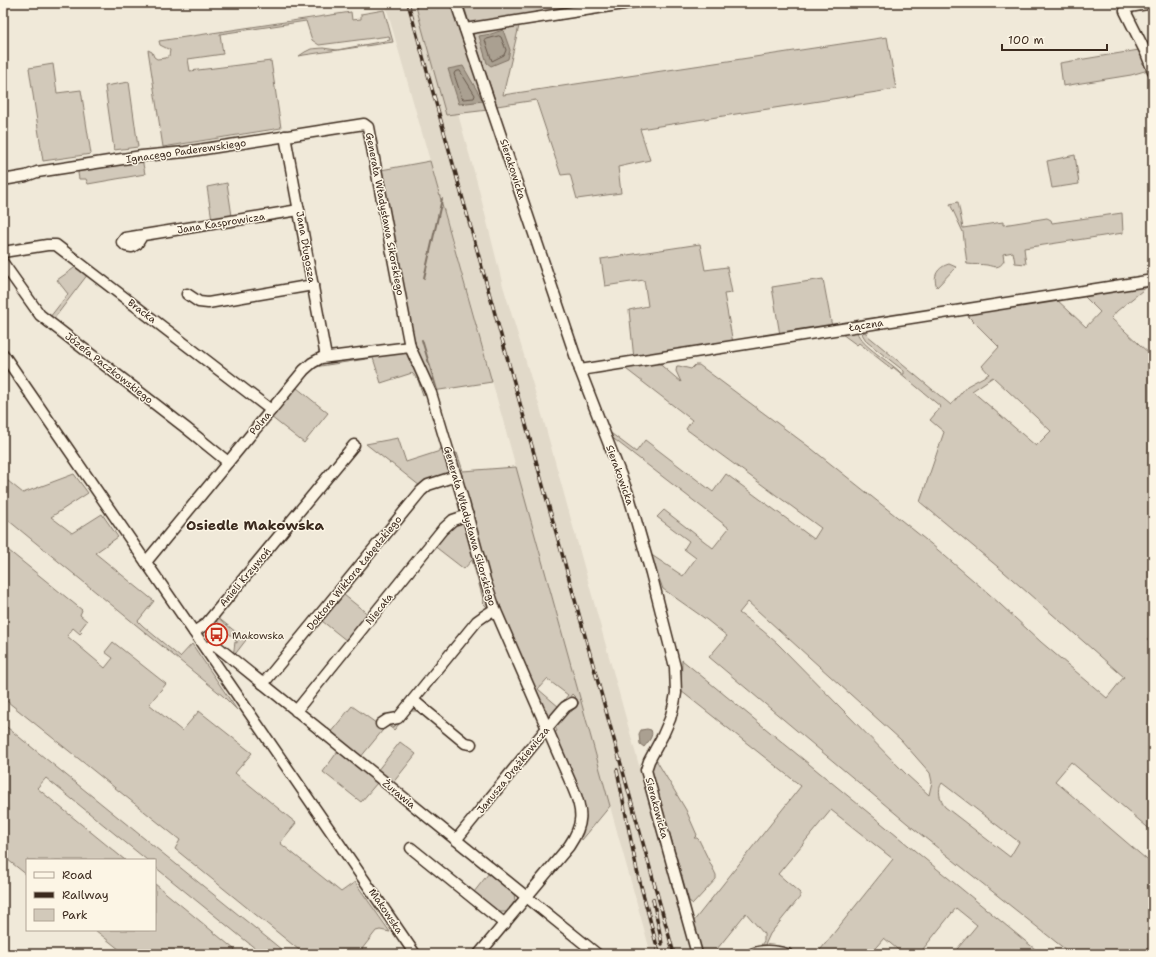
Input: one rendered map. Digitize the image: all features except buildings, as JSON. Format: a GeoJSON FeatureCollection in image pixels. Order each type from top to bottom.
{"type":"FeatureCollection","features":[{"type":"Feature","properties":{"kind":"street","name":"Sierakowicka"},"geometry":{"type":"LineString","coordinates":[[456,3],[580,370],[629,496],[651,573],[675,667],[676,692],[670,719],[663,735],[648,761],[646,770],[697,954]]}},
{"type":"Feature","properties":{"kind":"street"},"geometry":{"type":"LineString","coordinates":[[465,29],[630,3]]}},
{"type":"Feature","properties":{"kind":"street"},"geometry":{"type":"LineString","coordinates":[[1153,3],[1129,7],[1125,11],[1146,53],[1153,71]]}},
{"type":"Feature","properties":{"kind":"street","name":"Ignacego Paderewskiego"},"geometry":{"type":"LineString","coordinates":[[3,180],[44,171],[142,156],[185,152],[364,124],[368,127]]}},
{"type":"Feature","properties":{"kind":"street","name":"Generała Władysława Sikorskiego"},"geometry":{"type":"LineString","coordinates":[[368,127],[410,347],[431,393],[468,515],[485,580],[495,609],[579,801],[581,814],[576,835],[569,846],[479,954]]}},
{"type":"Feature","properties":{"kind":"street","name":"Jana Długosza"},"geometry":{"type":"LineString","coordinates":[[285,136],[326,357]]}},
{"type":"Feature","properties":{"kind":"street","name":"Jana Kasprowicza"},"geometry":{"type":"LineString","coordinates":[[142,236],[299,210]]}},
{"type":"Feature","properties":{"kind":"street","name":"Bracka"},"geometry":{"type":"LineString","coordinates":[[3,252],[50,244],[56,245],[271,410]]}},
{"type":"Feature","properties":{"kind":"street","name":"Józefa Paczkowskiego"},"geometry":{"type":"LineString","coordinates":[[3,263],[40,315],[228,462]]}},
{"type":"Feature","properties":{"kind":"street","name":"Łączna"},"geometry":{"type":"LineString","coordinates":[[580,370],[1153,280]]}},
{"type":"Feature","properties":{"kind":"street"},"geometry":{"type":"LineString","coordinates":[[187,294],[199,302],[208,303],[313,286]]}},
{"type":"Feature","properties":{"kind":"street","name":"Polna"},"geometry":{"type":"LineString","coordinates":[[146,562],[304,370],[316,360],[326,357],[410,347]]}},
{"type":"Feature","properties":{"kind":"street","name":"Makowska"},"geometry":{"type":"LineString","coordinates":[[3,354],[415,954]]}},
{"type":"Feature","properties":{"kind":"street","name":"Anieli Krzywoń"},"geometry":{"type":"LineString","coordinates":[[194,632],[206,624],[354,445]]}},
{"type":"Feature","properties":{"kind":"street","name":"Doktora Wiktora Łabędzkiego"},"geometry":{"type":"LineString","coordinates":[[263,684],[421,491],[428,485],[456,476]]}},
{"type":"Feature","properties":{"kind":"street","name":"Niecała"},"geometry":{"type":"LineString","coordinates":[[296,711],[442,530],[453,520],[468,515]]}},
{"type":"Feature","properties":{"kind":"street"},"geometry":{"type":"LineString","coordinates":[[382,724],[387,720],[398,718],[477,621],[495,609]]}},
{"type":"Feature","properties":{"kind":"street","name":"Żurawia"},"geometry":{"type":"LineString","coordinates":[[206,649],[214,644],[527,897],[595,949]]}},
{"type":"Feature","properties":{"kind":"street"},"geometry":{"type":"LineString","coordinates":[[413,700],[465,743],[471,744]]}},
{"type":"Feature","properties":{"kind":"street","name":"Janusza Drążkiewicza"},"geometry":{"type":"LineString","coordinates":[[456,840],[547,728],[565,707],[572,703]]}},
{"type":"Feature","properties":{"kind":"street"},"geometry":{"type":"LineString","coordinates":[[411,848],[505,924]]}},
{"type":"Feature","properties":{"kind":"street"},"geometry":{"type":"LineString","coordinates":[[752,954],[756,952],[772,951],[787,954]]}},
{"type":"Feature","properties":{"kind":"shaded area"},"geometry":{"type":"Polygon","coordinates":[[[385,3],[427,3],[477,182],[503,286],[543,418],[674,892],[693,954],[651,954],[464,280],[385,3]]]}},
{"type":"Feature","properties":{"kind":"green space"},"geometry":{"type":"Polygon","coordinates":[[[415,3],[451,3],[488,110],[446,115],[415,3]]]}},
{"type":"Feature","properties":{"kind":"green space"},"geometry":{"type":"Polygon","coordinates":[[[463,3],[668,3],[519,26],[503,95],[887,37],[896,89],[640,129],[650,160],[618,167],[621,193],[577,199],[570,174],[561,175],[536,100],[497,106],[463,3]]]}},
{"type":"Feature","properties":{"kind":"green space"},"geometry":{"type":"Polygon","coordinates":[[[384,10],[393,42],[299,56],[311,49],[323,48],[337,50],[390,40],[389,36],[319,45],[312,40],[306,21],[220,34],[223,54],[188,59],[190,71],[271,61],[281,128],[163,147],[148,50],[152,52],[154,57],[157,59],[166,58],[169,56],[170,50],[160,45],[159,41],[351,12],[352,20],[361,19],[361,14],[384,10]]]}},
{"type":"Feature","properties":{"kind":"green space"},"geometry":{"type":"Polygon","coordinates":[[[1139,50],[1144,62],[1142,64],[1146,65],[1148,70],[1131,75],[1063,86],[1060,63],[1139,50]]]}},
{"type":"Feature","properties":{"kind":"green space"},"geometry":{"type":"Polygon","coordinates":[[[53,64],[57,93],[81,90],[91,154],[43,161],[29,68],[53,64]]]}},
{"type":"Feature","properties":{"kind":"green space"},"geometry":{"type":"Polygon","coordinates":[[[129,82],[138,147],[114,150],[105,86],[129,82]]]}},
{"type":"Feature","properties":{"kind":"green space"},"geometry":{"type":"Polygon","coordinates":[[[1075,155],[1079,184],[1052,188],[1047,161],[1075,155]]]}},
{"type":"Feature","properties":{"kind":"green space"},"geometry":{"type":"Polygon","coordinates":[[[142,159],[145,174],[88,184],[86,179],[79,179],[78,173],[80,168],[142,159]]]}},
{"type":"Feature","properties":{"kind":"green space"},"geometry":{"type":"Polygon","coordinates":[[[430,161],[492,382],[433,391],[416,352],[412,335],[414,333],[412,331],[381,170],[430,161]]]}},
{"type":"Feature","properties":{"kind":"green space"},"geometry":{"type":"Polygon","coordinates":[[[227,183],[232,216],[212,220],[207,187],[227,183]]]}},
{"type":"Feature","properties":{"kind":"green space"},"geometry":{"type":"Polygon","coordinates":[[[958,202],[963,228],[1003,222],[1003,225],[1047,218],[1051,220],[1052,223],[1122,213],[1123,233],[1024,248],[1026,264],[1015,263],[1013,252],[1003,254],[1004,261],[999,266],[995,267],[967,264],[963,232],[950,204],[958,202]]]}},
{"type":"Feature","properties":{"kind":"green space"},"geometry":{"type":"Polygon","coordinates":[[[700,244],[705,270],[727,267],[732,293],[724,294],[733,343],[634,359],[629,310],[648,306],[644,280],[605,286],[601,259],[700,244]]]}},
{"type":"Feature","properties":{"kind":"green space"},"geometry":{"type":"Polygon","coordinates":[[[949,264],[956,267],[937,287],[935,279],[937,272],[945,265],[949,264]]]}},
{"type":"Feature","properties":{"kind":"green space"},"geometry":{"type":"Polygon","coordinates":[[[77,266],[88,274],[53,320],[50,317],[68,294],[57,280],[77,266]]]}},
{"type":"Feature","properties":{"kind":"green space"},"geometry":{"type":"Polygon","coordinates":[[[823,279],[832,327],[780,335],[772,287],[823,279]]]}},
{"type":"Feature","properties":{"kind":"green space"},"geometry":{"type":"Polygon","coordinates":[[[1147,287],[1117,311],[1111,318],[1153,357],[1153,634],[1147,640],[1153,645],[1153,832],[1071,762],[1055,781],[1153,865],[1153,954],[1071,954],[914,829],[709,657],[727,636],[663,589],[650,554],[683,576],[696,558],[684,549],[689,541],[657,517],[664,510],[713,548],[729,528],[610,436],[608,431],[636,452],[645,440],[713,492],[726,474],[814,539],[821,528],[686,429],[692,420],[622,366],[637,366],[656,361],[681,382],[676,371],[677,366],[691,369],[695,365],[699,365],[812,449],[931,544],[988,593],[1041,642],[1107,698],[1124,677],[1004,572],[920,502],[944,432],[930,420],[941,407],[893,367],[892,369],[859,343],[857,345],[842,334],[857,332],[864,343],[902,374],[904,374],[904,371],[867,342],[862,334],[864,332],[868,334],[867,335],[951,405],[967,386],[989,374],[982,366],[999,347],[965,313],[1055,298],[1086,327],[1100,312],[1082,294],[1147,287]],[[993,377],[972,391],[1036,446],[1051,431],[993,377]],[[748,602],[739,613],[778,644],[907,775],[929,795],[932,782],[930,773],[901,740],[748,602]],[[942,783],[940,786],[940,795],[945,807],[1010,857],[1019,842],[942,783]]]}},
{"type":"Feature","properties":{"kind":"green space"},"geometry":{"type":"Polygon","coordinates":[[[404,352],[408,354],[427,392],[423,395],[418,380],[412,373],[381,383],[373,358],[314,367],[320,362],[404,352]]]}},
{"type":"Feature","properties":{"kind":"green space"},"geometry":{"type":"Polygon","coordinates":[[[313,368],[306,377],[305,375],[313,368]]]}},
{"type":"Feature","properties":{"kind":"green space"},"geometry":{"type":"Polygon","coordinates":[[[297,388],[328,413],[304,443],[271,417],[291,392],[297,388]]]}},
{"type":"Feature","properties":{"kind":"green space"},"geometry":{"type":"Polygon","coordinates":[[[398,438],[406,462],[445,448],[451,473],[420,486],[391,463],[389,464],[390,463],[366,444],[398,438]]]}},
{"type":"Feature","properties":{"kind":"green space"},"geometry":{"type":"Polygon","coordinates":[[[457,453],[463,471],[516,467],[610,806],[582,840],[580,835],[582,830],[553,734],[557,731],[554,725],[567,710],[571,712],[579,703],[572,694],[553,719],[548,720],[497,606],[454,454],[457,453]],[[547,679],[538,689],[559,707],[568,695],[547,679]]]}},
{"type":"Feature","properties":{"kind":"green space"},"geometry":{"type":"Polygon","coordinates":[[[74,474],[88,493],[51,517],[72,533],[102,514],[118,537],[95,553],[154,601],[138,621],[180,657],[192,644],[237,710],[223,696],[3,516],[3,477],[23,493],[74,474]]]}},
{"type":"Feature","properties":{"kind":"green space"},"geometry":{"type":"Polygon","coordinates":[[[463,522],[465,523],[488,602],[487,607],[483,603],[484,602],[472,560],[464,569],[433,545],[448,527],[463,522]]]}},
{"type":"Feature","properties":{"kind":"green space"},"geometry":{"type":"Polygon","coordinates":[[[3,546],[82,610],[80,615],[87,621],[80,630],[82,632],[80,634],[73,628],[67,636],[105,668],[113,658],[105,652],[113,642],[166,684],[149,704],[182,731],[199,711],[252,753],[235,773],[296,823],[280,843],[341,892],[355,882],[390,932],[380,930],[376,931],[358,954],[304,954],[175,849],[180,840],[3,698],[3,546]]]}},
{"type":"Feature","properties":{"kind":"green space"},"geometry":{"type":"Polygon","coordinates":[[[344,595],[369,615],[347,641],[322,621],[344,595]]]}},
{"type":"Feature","properties":{"kind":"green space"},"geometry":{"type":"Polygon","coordinates":[[[217,617],[246,640],[233,657],[235,642],[237,643],[237,641],[227,632],[228,630],[213,619],[217,617]]]}},
{"type":"Feature","properties":{"kind":"green space"},"geometry":{"type":"Polygon","coordinates":[[[682,660],[1041,954],[953,954],[977,925],[956,908],[919,954],[903,954],[884,938],[870,954],[817,954],[893,859],[831,810],[778,874],[800,893],[800,897],[770,934],[765,945],[761,945],[764,941],[764,934],[746,913],[713,954],[703,954],[693,922],[801,786],[681,691],[682,660]]]}},
{"type":"Feature","properties":{"kind":"green space"},"geometry":{"type":"Polygon","coordinates":[[[352,706],[383,728],[388,724],[393,728],[413,706],[423,711],[421,713],[418,711],[410,711],[394,730],[387,725],[360,758],[330,733],[352,706]]]}},
{"type":"Feature","properties":{"kind":"green space"},"geometry":{"type":"Polygon","coordinates":[[[3,724],[287,954],[262,954],[156,868],[156,859],[146,859],[46,778],[37,788],[124,859],[26,859],[26,874],[3,856],[3,724]]]}},
{"type":"Feature","properties":{"kind":"green space"},"geometry":{"type":"Polygon","coordinates":[[[400,742],[416,754],[392,784],[377,771],[400,742]]]}},
{"type":"Feature","properties":{"kind":"green space"},"geometry":{"type":"Polygon","coordinates":[[[338,751],[377,783],[361,802],[323,772],[338,751]]]}},
{"type":"Feature","properties":{"kind":"green space"},"geometry":{"type":"Polygon","coordinates":[[[655,758],[686,810],[697,835],[694,838],[699,840],[716,875],[716,879],[693,904],[689,901],[652,772],[650,764],[655,758]]]}},
{"type":"Feature","properties":{"kind":"green space"},"geometry":{"type":"Polygon","coordinates":[[[489,873],[514,893],[515,901],[507,912],[498,912],[474,892],[489,873]]]}},
{"type":"Feature","properties":{"kind":"green space"},"geometry":{"type":"Polygon","coordinates":[[[156,885],[240,954],[125,954],[96,931],[156,931],[156,885]]]}},
{"type":"Feature","properties":{"kind":"water"},"geometry":{"type":"Polygon","coordinates":[[[503,30],[510,50],[508,59],[491,66],[487,63],[479,36],[503,30]]]}},
{"type":"Feature","properties":{"kind":"water"},"geometry":{"type":"Polygon","coordinates":[[[463,66],[483,101],[459,104],[448,69],[463,66]]]}},
{"type":"Feature","properties":{"kind":"water"},"geometry":{"type":"Polygon","coordinates":[[[641,730],[651,730],[652,734],[644,747],[640,744],[639,734],[641,730]]]}},
{"type":"Feature","properties":{"kind":"waterway"},"geometry":{"type":"LineString","coordinates":[[424,278],[442,199]]}},
{"type":"Feature","properties":{"kind":"waterway"},"geometry":{"type":"LineString","coordinates":[[422,340],[437,390]]}},
{"type":"Feature","properties":{"kind":"railway"},"geometry":{"type":"LineString","coordinates":[[408,3],[674,954]]}},
{"type":"Feature","properties":{"kind":"railway"},"geometry":{"type":"LineString","coordinates":[[617,770],[637,871],[659,954]]}},
{"type":"Feature","properties":{"kind":"railway"},"geometry":{"type":"LineString","coordinates":[[653,899],[662,944]]}},
{"type":"Feature","properties":{"kind":"place","name":"Makowska"},"geometry":{"type":"Point","coordinates":[216,635]}},
{"type":"Feature","properties":{"kind":"district","name":"Osiedle Makowska"},"geometry":{"type":"Point","coordinates":[255,525]}}]}
